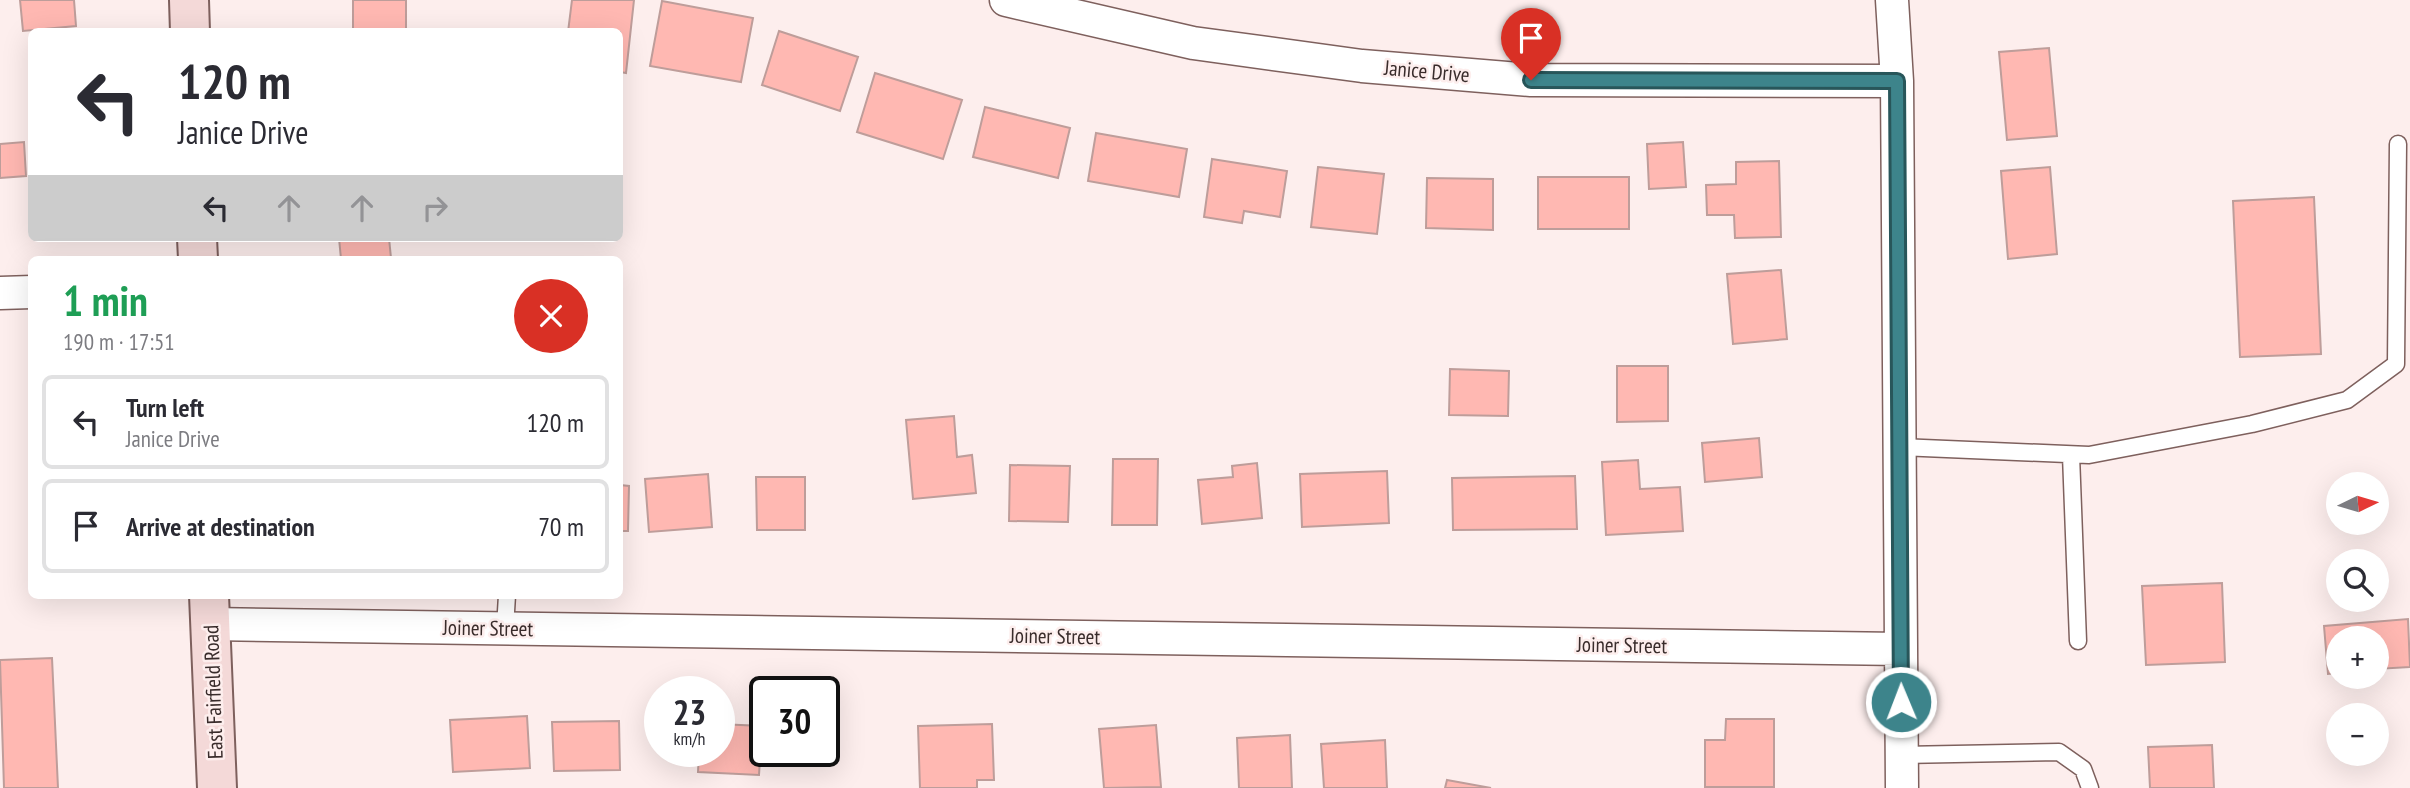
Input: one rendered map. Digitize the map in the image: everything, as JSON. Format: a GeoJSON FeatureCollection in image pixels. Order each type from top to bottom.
{"type":"FeatureCollection","features":[{"type":"Feature","properties":{"kind":"main road"},"geometry":{"type":"LineString","coordinates":[[189,0],[190,28]]}},
{"type":"Feature","properties":{"kind":"main road","name":"East Fairfield Road"},"geometry":{"type":"LineString","coordinates":[[209,609],[217,788]]}},
{"type":"Feature","properties":{"kind":"street","name":"Janice Drive"},"geometry":{"type":"LineString","coordinates":[[1006,0],[1193,43],[1362,66],[1531,80],[1897,81]]}},
{"type":"Feature","properties":{"kind":"street"},"geometry":{"type":"LineString","coordinates":[[1892,0],[1897,81],[1902,788]]}},
{"type":"Feature","properties":{"kind":"street"},"geometry":{"type":"LineString","coordinates":[[0,293],[28,292]]}},
{"type":"Feature","properties":{"kind":"street","name":"Joiner Street"},"geometry":{"type":"LineString","coordinates":[[209,609],[505,628],[1900,649]]}},
{"type":"Feature","properties":{"kind":"lane"},"geometry":{"type":"LineString","coordinates":[[1900,447],[2089,454],[2252,424],[2347,400],[2396,364],[2398,144]]}},
{"type":"Feature","properties":{"kind":"lane"},"geometry":{"type":"LineString","coordinates":[[2071,455],[2078,642]]}},
{"type":"Feature","properties":{"kind":"lane"},"geometry":{"type":"LineString","coordinates":[[505,628],[507,599]]}},
{"type":"Feature","properties":{"kind":"lane"},"geometry":{"type":"LineString","coordinates":[[1902,755],[2059,752],[2083,769],[2090,788]]}},
{"type":"Feature","properties":{"kind":"building"},"geometry":{"type":"Polygon","coordinates":[[[20,0],[74,0],[76,26],[28,28],[28,31],[23,31],[20,0]]]}},
{"type":"Feature","properties":{"kind":"building"},"geometry":{"type":"Polygon","coordinates":[[[353,0],[406,0],[406,28],[353,28],[353,0]]]}},
{"type":"Feature","properties":{"kind":"building"},"geometry":{"type":"Polygon","coordinates":[[[572,0],[634,0],[626,73],[623,72],[623,28],[568,28],[572,0]]]}},
{"type":"Feature","properties":{"kind":"building"},"geometry":{"type":"Polygon","coordinates":[[[662,1],[753,18],[741,82],[650,66],[662,1]]]}},
{"type":"Feature","properties":{"kind":"building"},"geometry":{"type":"Polygon","coordinates":[[[779,31],[858,57],[840,111],[762,85],[779,31]]]}},
{"type":"Feature","properties":{"kind":"building"},"geometry":{"type":"Polygon","coordinates":[[[2049,48],[2057,136],[2007,140],[1999,52],[2049,48]]]}},
{"type":"Feature","properties":{"kind":"building"},"geometry":{"type":"Polygon","coordinates":[[[875,73],[962,100],[943,159],[857,132],[875,73]]]}},
{"type":"Feature","properties":{"kind":"building"},"geometry":{"type":"Polygon","coordinates":[[[985,107],[1070,128],[1058,178],[973,157],[985,107]]]}},
{"type":"Feature","properties":{"kind":"building"},"geometry":{"type":"Polygon","coordinates":[[[1096,133],[1187,149],[1179,197],[1088,181],[1096,133]]]}},
{"type":"Feature","properties":{"kind":"building"},"geometry":{"type":"Polygon","coordinates":[[[24,142],[26,176],[0,178],[0,144],[24,142]]]}},
{"type":"Feature","properties":{"kind":"building"},"geometry":{"type":"Polygon","coordinates":[[[1683,142],[1686,187],[1649,189],[1647,144],[1683,142]]]}},
{"type":"Feature","properties":{"kind":"building"},"geometry":{"type":"Polygon","coordinates":[[[1212,159],[1287,171],[1280,217],[1244,211],[1242,223],[1204,217],[1212,159]]]}},
{"type":"Feature","properties":{"kind":"building"},"geometry":{"type":"Polygon","coordinates":[[[1779,161],[1781,237],[1735,238],[1734,215],[1707,215],[1706,185],[1736,184],[1736,162],[1779,161]]]}},
{"type":"Feature","properties":{"kind":"building"},"geometry":{"type":"Polygon","coordinates":[[[1318,167],[1384,174],[1377,234],[1311,227],[1318,167]]]}},
{"type":"Feature","properties":{"kind":"building"},"geometry":{"type":"Polygon","coordinates":[[[2050,167],[2057,254],[2008,259],[2001,171],[2050,167]]]}},
{"type":"Feature","properties":{"kind":"building"},"geometry":{"type":"Polygon","coordinates":[[[1538,177],[1629,177],[1629,229],[1538,229],[1538,177]]]}},
{"type":"Feature","properties":{"kind":"building"},"geometry":{"type":"Polygon","coordinates":[[[1427,178],[1493,179],[1493,230],[1426,228],[1427,178]]]}},
{"type":"Feature","properties":{"kind":"building"},"geometry":{"type":"Polygon","coordinates":[[[2314,197],[2321,354],[2240,357],[2233,201],[2314,197]]]}},
{"type":"Feature","properties":{"kind":"building"},"geometry":{"type":"Polygon","coordinates":[[[339,242],[389,242],[391,256],[341,256],[339,242]]]}},
{"type":"Feature","properties":{"kind":"building"},"geometry":{"type":"Polygon","coordinates":[[[1781,270],[1787,339],[1733,344],[1727,274],[1781,270]]]}},
{"type":"Feature","properties":{"kind":"building"},"geometry":{"type":"Polygon","coordinates":[[[1617,366],[1668,366],[1668,421],[1617,422],[1617,366]]]}},
{"type":"Feature","properties":{"kind":"building"},"geometry":{"type":"Polygon","coordinates":[[[1450,369],[1509,371],[1508,416],[1449,415],[1450,369]]]}},
{"type":"Feature","properties":{"kind":"building"},"geometry":{"type":"Polygon","coordinates":[[[954,416],[957,457],[972,455],[976,493],[913,499],[906,420],[954,416]]]}},
{"type":"Feature","properties":{"kind":"building"},"geometry":{"type":"Polygon","coordinates":[[[1759,438],[1762,477],[1705,482],[1702,443],[1759,438]]]}},
{"type":"Feature","properties":{"kind":"building"},"geometry":{"type":"Polygon","coordinates":[[[1113,459],[1158,459],[1157,525],[1112,525],[1113,459]]]}},
{"type":"Feature","properties":{"kind":"building"},"geometry":{"type":"Polygon","coordinates":[[[1638,460],[1640,489],[1680,487],[1683,531],[1606,535],[1602,462],[1638,460]]]}},
{"type":"Feature","properties":{"kind":"building"},"geometry":{"type":"Polygon","coordinates":[[[1257,463],[1262,518],[1202,524],[1198,480],[1233,477],[1232,466],[1257,463]]]}},
{"type":"Feature","properties":{"kind":"building"},"geometry":{"type":"Polygon","coordinates":[[[1010,465],[1070,466],[1068,522],[1009,521],[1010,465]]]}},
{"type":"Feature","properties":{"kind":"building"},"geometry":{"type":"Polygon","coordinates":[[[1387,471],[1389,523],[1302,527],[1300,474],[1387,471]]]}},
{"type":"Feature","properties":{"kind":"building"},"geometry":{"type":"Polygon","coordinates":[[[708,474],[712,527],[649,532],[645,479],[708,474]]]}},
{"type":"Feature","properties":{"kind":"building"},"geometry":{"type":"Polygon","coordinates":[[[1575,476],[1577,529],[1453,530],[1452,478],[1575,476]]]}},
{"type":"Feature","properties":{"kind":"building"},"geometry":{"type":"Polygon","coordinates":[[[756,477],[805,477],[805,530],[757,530],[756,477]]]}},
{"type":"Feature","properties":{"kind":"building"},"geometry":{"type":"Polygon","coordinates":[[[623,485],[629,486],[628,531],[623,531],[623,485]]]}},
{"type":"Feature","properties":{"kind":"building"},"geometry":{"type":"Polygon","coordinates":[[[2222,583],[2225,662],[2146,665],[2142,586],[2222,583]]]}},
{"type":"Feature","properties":{"kind":"building"},"geometry":{"type":"Polygon","coordinates":[[[2408,619],[2410,667],[2389,668],[2389,626],[2326,626],[2326,650],[2324,626],[2408,619]]]}},
{"type":"Feature","properties":{"kind":"building"},"geometry":{"type":"Polygon","coordinates":[[[52,658],[58,788],[4,788],[0,660],[52,658]]]}},
{"type":"Feature","properties":{"kind":"building"},"geometry":{"type":"Polygon","coordinates":[[[527,716],[530,768],[453,772],[450,720],[527,716]]]}},
{"type":"Feature","properties":{"kind":"building"},"geometry":{"type":"Polygon","coordinates":[[[1726,719],[1774,719],[1774,787],[1705,787],[1705,740],[1725,740],[1726,719]]]}},
{"type":"Feature","properties":{"kind":"building"},"geometry":{"type":"Polygon","coordinates":[[[619,721],[620,770],[554,771],[552,722],[619,721]]]}},
{"type":"Feature","properties":{"kind":"building"},"geometry":{"type":"Polygon","coordinates":[[[992,724],[994,780],[977,780],[977,788],[920,788],[918,726],[992,724]]]}},
{"type":"Feature","properties":{"kind":"building"},"geometry":{"type":"Polygon","coordinates":[[[735,725],[749,725],[749,767],[759,767],[759,775],[698,772],[698,767],[735,767],[735,725]]]}},
{"type":"Feature","properties":{"kind":"building"},"geometry":{"type":"Polygon","coordinates":[[[1156,725],[1161,787],[1104,788],[1099,729],[1156,725]]]}},
{"type":"Feature","properties":{"kind":"building"},"geometry":{"type":"Polygon","coordinates":[[[1290,735],[1292,788],[1239,788],[1237,738],[1290,735]]]}},
{"type":"Feature","properties":{"kind":"building"},"geometry":{"type":"Polygon","coordinates":[[[1385,740],[1387,788],[1324,788],[1321,744],[1385,740]]]}},
{"type":"Feature","properties":{"kind":"building"},"geometry":{"type":"Polygon","coordinates":[[[2212,745],[2214,788],[2150,788],[2148,747],[2212,745]]]}},
{"type":"Feature","properties":{"kind":"building"},"geometry":{"type":"Polygon","coordinates":[[[1447,780],[1491,788],[1445,788],[1447,780]]]}},
{"type":"Feature","properties":{"kind":"route"},"geometry":{"type":"LineString","coordinates":[[1531,80],[1897,81],[1901,702]]}}]}
